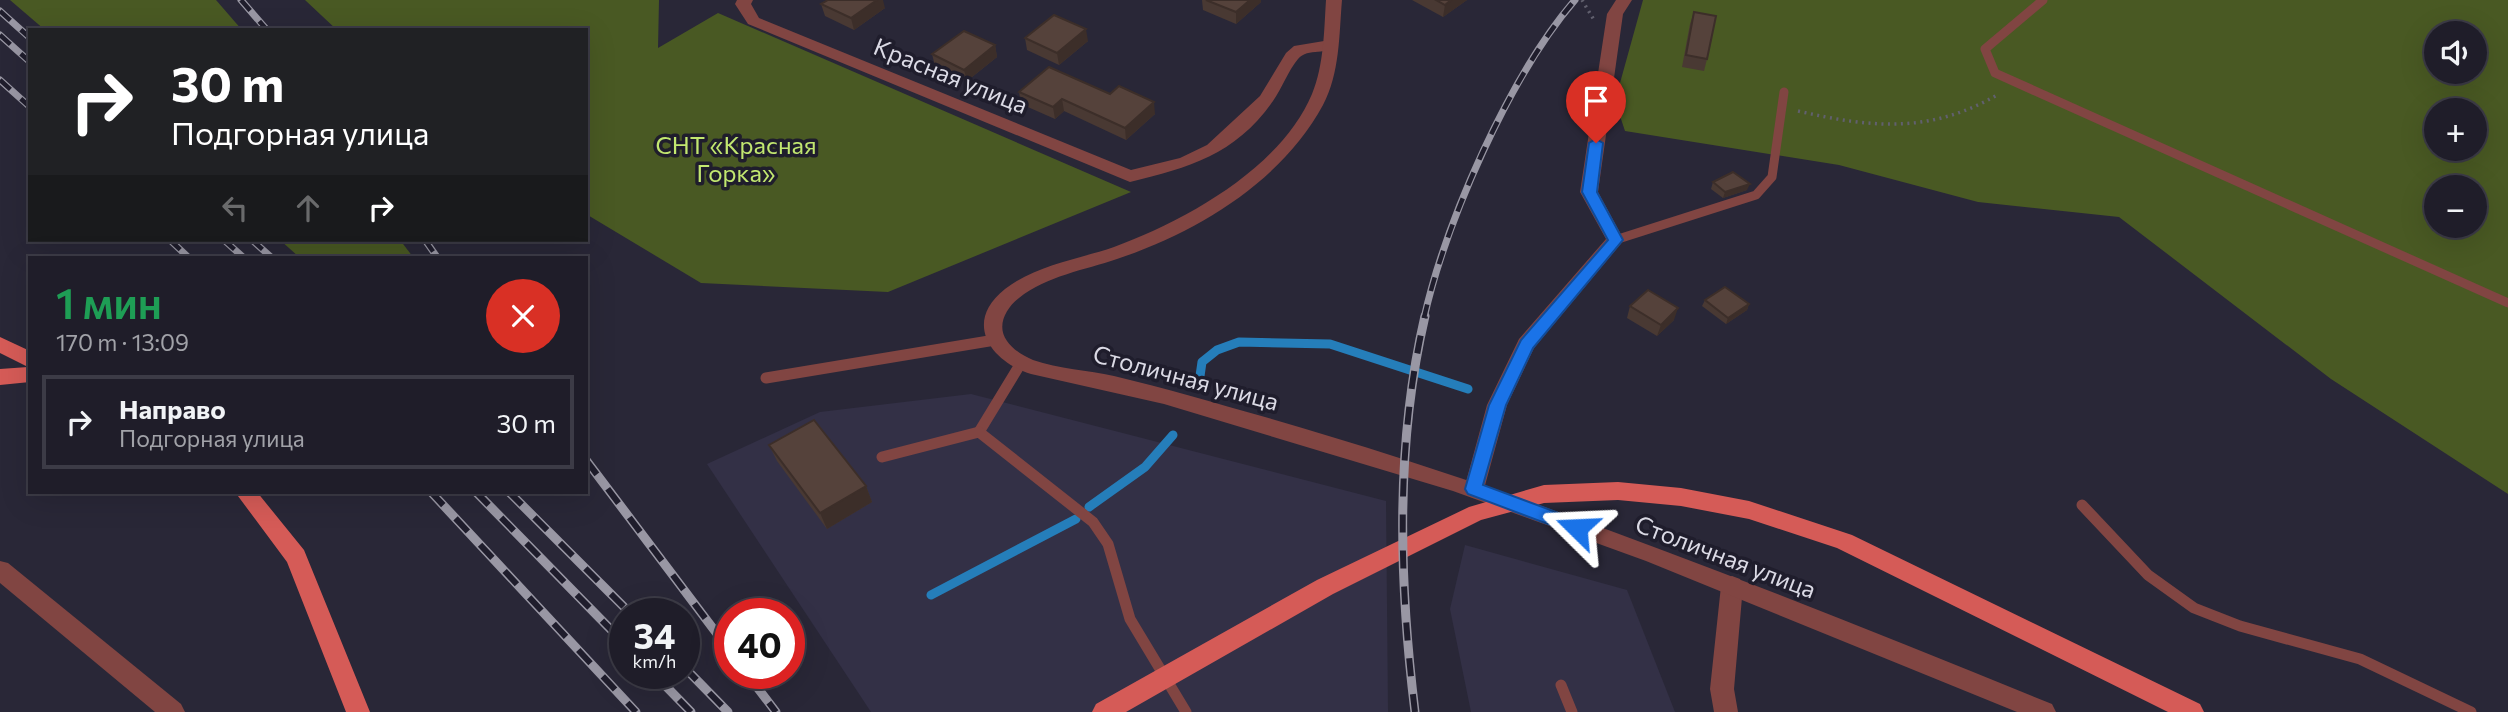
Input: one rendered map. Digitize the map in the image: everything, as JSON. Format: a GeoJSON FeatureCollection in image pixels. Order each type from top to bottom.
{"type":"FeatureCollection","features":[{"type":"Feature","properties":{"kind":"main road"},"geometry":{"type":"LineString","coordinates":[[0,344],[28,359]]}},
{"type":"Feature","properties":{"kind":"main road"},"geometry":{"type":"LineString","coordinates":[[0,377],[28,374]]}},
{"type":"Feature","properties":{"kind":"main road"},"geometry":{"type":"LineString","coordinates":[[1104,712],[1325,587],[1476,513],[1544,494],[1618,491],[1681,497],[1749,510],[1844,541],[2192,712]]}},
{"type":"Feature","properties":{"kind":"main road"},"geometry":{"type":"LineString","coordinates":[[248,494],[296,557],[358,712]]}},
{"type":"Feature","properties":{"kind":"street"},"geometry":{"type":"LineString","coordinates":[[745,0],[743,4],[753,21]]}},
{"type":"Feature","properties":{"kind":"street"},"geometry":{"type":"LineString","coordinates":[[1021,363],[1005,352],[995,340],[992,324],[999,307],[1017,289],[1048,275],[1173,231],[1213,208],[1249,179],[1284,144],[1314,106],[1328,73],[1334,0]]}},
{"type":"Feature","properties":{"kind":"street"},"geometry":{"type":"LineString","coordinates":[[1474,489],[1497,405],[1526,344],[1615,240],[1589,192],[1615,14],[1624,0]]}},
{"type":"Feature","properties":{"kind":"street","name":"Красная улица"},"geometry":{"type":"LineString","coordinates":[[753,21],[1130,176],[1185,163],[1213,149],[1243,124],[1266,99],[1292,56],[1300,49],[1330,45]]}},
{"type":"Feature","properties":{"kind":"street","name":"Столичная улица"},"geometry":{"type":"LineString","coordinates":[[1021,363],[1111,383],[1406,465],[1732,586],[2044,712]]}},
{"type":"Feature","properties":{"kind":"street"},"geometry":{"type":"LineString","coordinates":[[0,570],[173,712]]}},
{"type":"Feature","properties":{"kind":"street"},"geometry":{"type":"LineString","coordinates":[[1726,712],[1723,689],[1732,586]]}},
{"type":"Feature","properties":{"kind":"lane"},"geometry":{"type":"LineString","coordinates":[[2043,0],[1985,49],[1995,73],[2508,303]]}},
{"type":"Feature","properties":{"kind":"lane"},"geometry":{"type":"LineString","coordinates":[[1615,240],[1756,195],[1772,177],[1784,108],[1784,92]]}},
{"type":"Feature","properties":{"kind":"lane"},"geometry":{"type":"LineString","coordinates":[[766,378],[995,340]]}},
{"type":"Feature","properties":{"kind":"lane"},"geometry":{"type":"LineString","coordinates":[[882,457],[979,432],[1021,363]]}},
{"type":"Feature","properties":{"kind":"lane"},"geometry":{"type":"LineString","coordinates":[[979,432],[1093,522],[1108,544],[1130,619],[1186,712]]}},
{"type":"Feature","properties":{"kind":"lane"},"geometry":{"type":"LineString","coordinates":[[2082,505],[2138,568],[2175,596],[2221,620],[2359,659],[2435,692],[2471,712]]}},
{"type":"Feature","properties":{"kind":"lane"},"geometry":{"type":"LineString","coordinates":[[1561,685],[1572,712]]}},
{"type":"Feature","properties":{"kind":"path"},"geometry":{"type":"LineString","coordinates":[[1784,108],[1864,125],[1910,125],[1982,105],[2015,82]]}},
{"type":"Feature","properties":{"kind":"shaded area"},"geometry":{"type":"Polygon","coordinates":[[[971,394],[1386,501],[1388,712],[871,712],[805,612],[805,598],[796,598],[707,464],[820,412],[971,394]]]}},
{"type":"Feature","properties":{"kind":"shaded area"},"geometry":{"type":"Polygon","coordinates":[[[1465,545],[1627,590],[1675,712],[1471,712],[1450,609],[1465,545]]]}},
{"type":"Feature","properties":{"kind":"green space"},"geometry":{"type":"Polygon","coordinates":[[[10,0],[216,0],[240,28],[43,28],[10,0]]]}},
{"type":"Feature","properties":{"kind":"green space","name":"СНТ «Красная Горка»"},"geometry":{"type":"Polygon","coordinates":[[[305,0],[659,0],[658,48],[718,13],[1131,192],[888,292],[701,283],[588,215],[588,28],[335,28],[305,0]]]}},
{"type":"Feature","properties":{"kind":"green space"},"geometry":{"type":"Polygon","coordinates":[[[1643,0],[2508,0],[2508,494],[2331,379],[2119,217],[1978,202],[1839,165],[1625,131],[1615,101],[1643,0]]]}},
{"type":"Feature","properties":{"kind":"green space"},"geometry":{"type":"Polygon","coordinates":[[[282,242],[402,242],[412,256],[298,256],[282,242]]]}},
{"type":"Feature","properties":{"kind":"building"},"geometry":{"type":"Polygon","coordinates":[[[828,0],[877,0],[851,18],[821,4],[828,0]]]}},
{"type":"Feature","properties":{"kind":"building"},"geometry":{"type":"Polygon","coordinates":[[[1206,0],[1250,0],[1236,12],[1206,0]]]}},
{"type":"Feature","properties":{"kind":"building"},"geometry":{"type":"Polygon","coordinates":[[[1436,0],[1451,0],[1445,5],[1436,0]]]}},
{"type":"Feature","properties":{"kind":"building"},"geometry":{"type":"Polygon","coordinates":[[[1694,12],[1716,16],[1707,59],[1686,55],[1694,12]]]}},
{"type":"Feature","properties":{"kind":"building"},"geometry":{"type":"Polygon","coordinates":[[[1054,15],[1086,29],[1057,53],[1025,38],[1054,15]]]}},
{"type":"Feature","properties":{"kind":"building"},"geometry":{"type":"Polygon","coordinates":[[[964,31],[995,45],[964,70],[932,54],[964,31]]]}},
{"type":"Feature","properties":{"kind":"building"},"geometry":{"type":"Polygon","coordinates":[[[1049,67],[1110,94],[1119,86],[1154,102],[1125,128],[1062,99],[1053,107],[1019,92],[1049,67]]]}},
{"type":"Feature","properties":{"kind":"building"},"geometry":{"type":"Polygon","coordinates":[[[1733,172],[1750,184],[1725,192],[1713,182],[1733,172]]]}},
{"type":"Feature","properties":{"kind":"building"},"geometry":{"type":"Polygon","coordinates":[[[1725,287],[1749,304],[1728,318],[1705,300],[1725,287]]]}},
{"type":"Feature","properties":{"kind":"building"},"geometry":{"type":"Polygon","coordinates":[[[1648,290],[1678,308],[1661,325],[1630,306],[1648,290]]]}},
{"type":"Feature","properties":{"kind":"building"},"geometry":{"type":"Polygon","coordinates":[[[814,420],[866,486],[820,513],[769,445],[814,420]]]}},
{"type":"Feature","properties":{"kind":"waterway"},"geometry":{"type":"LineString","coordinates":[[1200,376],[1202,362],[1217,350],[1239,342],[1330,344],[1468,389]]}},
{"type":"Feature","properties":{"kind":"waterway"},"geometry":{"type":"LineString","coordinates":[[1089,507],[1145,467],[1173,435]]}},
{"type":"Feature","properties":{"kind":"waterway"},"geometry":{"type":"LineString","coordinates":[[931,595],[1076,519]]}},
{"type":"Feature","properties":{"kind":"railway"},"geometry":{"type":"LineString","coordinates":[[241,0],[265,28]]}},
{"type":"Feature","properties":{"kind":"railway"},"geometry":{"type":"LineString","coordinates":[[1424,318],[1448,238],[1483,151],[1527,68],[1575,0]]}},
{"type":"Feature","properties":{"kind":"railway"},"geometry":{"type":"LineString","coordinates":[[0,11],[28,36]]}},
{"type":"Feature","properties":{"kind":"railway"},"geometry":{"type":"LineString","coordinates":[[0,35],[28,60]]}},
{"type":"Feature","properties":{"kind":"railway"},"geometry":{"type":"LineString","coordinates":[[0,80],[28,105]]}},
{"type":"Feature","properties":{"kind":"railway"},"geometry":{"type":"LineString","coordinates":[[172,242],[187,256]]}},
{"type":"Feature","properties":{"kind":"railway"},"geometry":{"type":"LineString","coordinates":[[226,242],[242,256]]}},
{"type":"Feature","properties":{"kind":"railway"},"geometry":{"type":"LineString","coordinates":[[254,242],[270,256]]}},
{"type":"Feature","properties":{"kind":"railway"},"geometry":{"type":"LineString","coordinates":[[426,242],[436,256]]}},
{"type":"Feature","properties":{"kind":"railway"},"geometry":{"type":"LineString","coordinates":[[1415,712],[1403,563],[1404,463],[1415,365],[1425,316]]}},
{"type":"Feature","properties":{"kind":"railway"},"geometry":{"type":"LineString","coordinates":[[588,463],[714,630]]}},
{"type":"Feature","properties":{"kind":"railway"},"geometry":{"type":"LineString","coordinates":[[433,494],[636,712]]}},
{"type":"Feature","properties":{"kind":"railway"},"geometry":{"type":"LineString","coordinates":[[478,494],[609,628]]}},
{"type":"Feature","properties":{"kind":"railway"},"geometry":{"type":"LineString","coordinates":[[511,494],[615,598]]}},
{"type":"Feature","properties":{"kind":"railway"},"geometry":{"type":"LineString","coordinates":[[700,683],[728,712]]}},
{"type":"Feature","properties":{"kind":"railway"},"geometry":{"type":"LineString","coordinates":[[669,689],[691,712]]}},
{"type":"Feature","properties":{"kind":"railway"},"geometry":{"type":"LineString","coordinates":[[758,689],[776,712]]}},
{"type":"Feature","properties":{"kind":"route"},"geometry":{"type":"LineString","coordinates":[[1577,528],[1474,489],[1497,405],[1526,344],[1615,240],[1589,192],[1596,143]]}}]}
